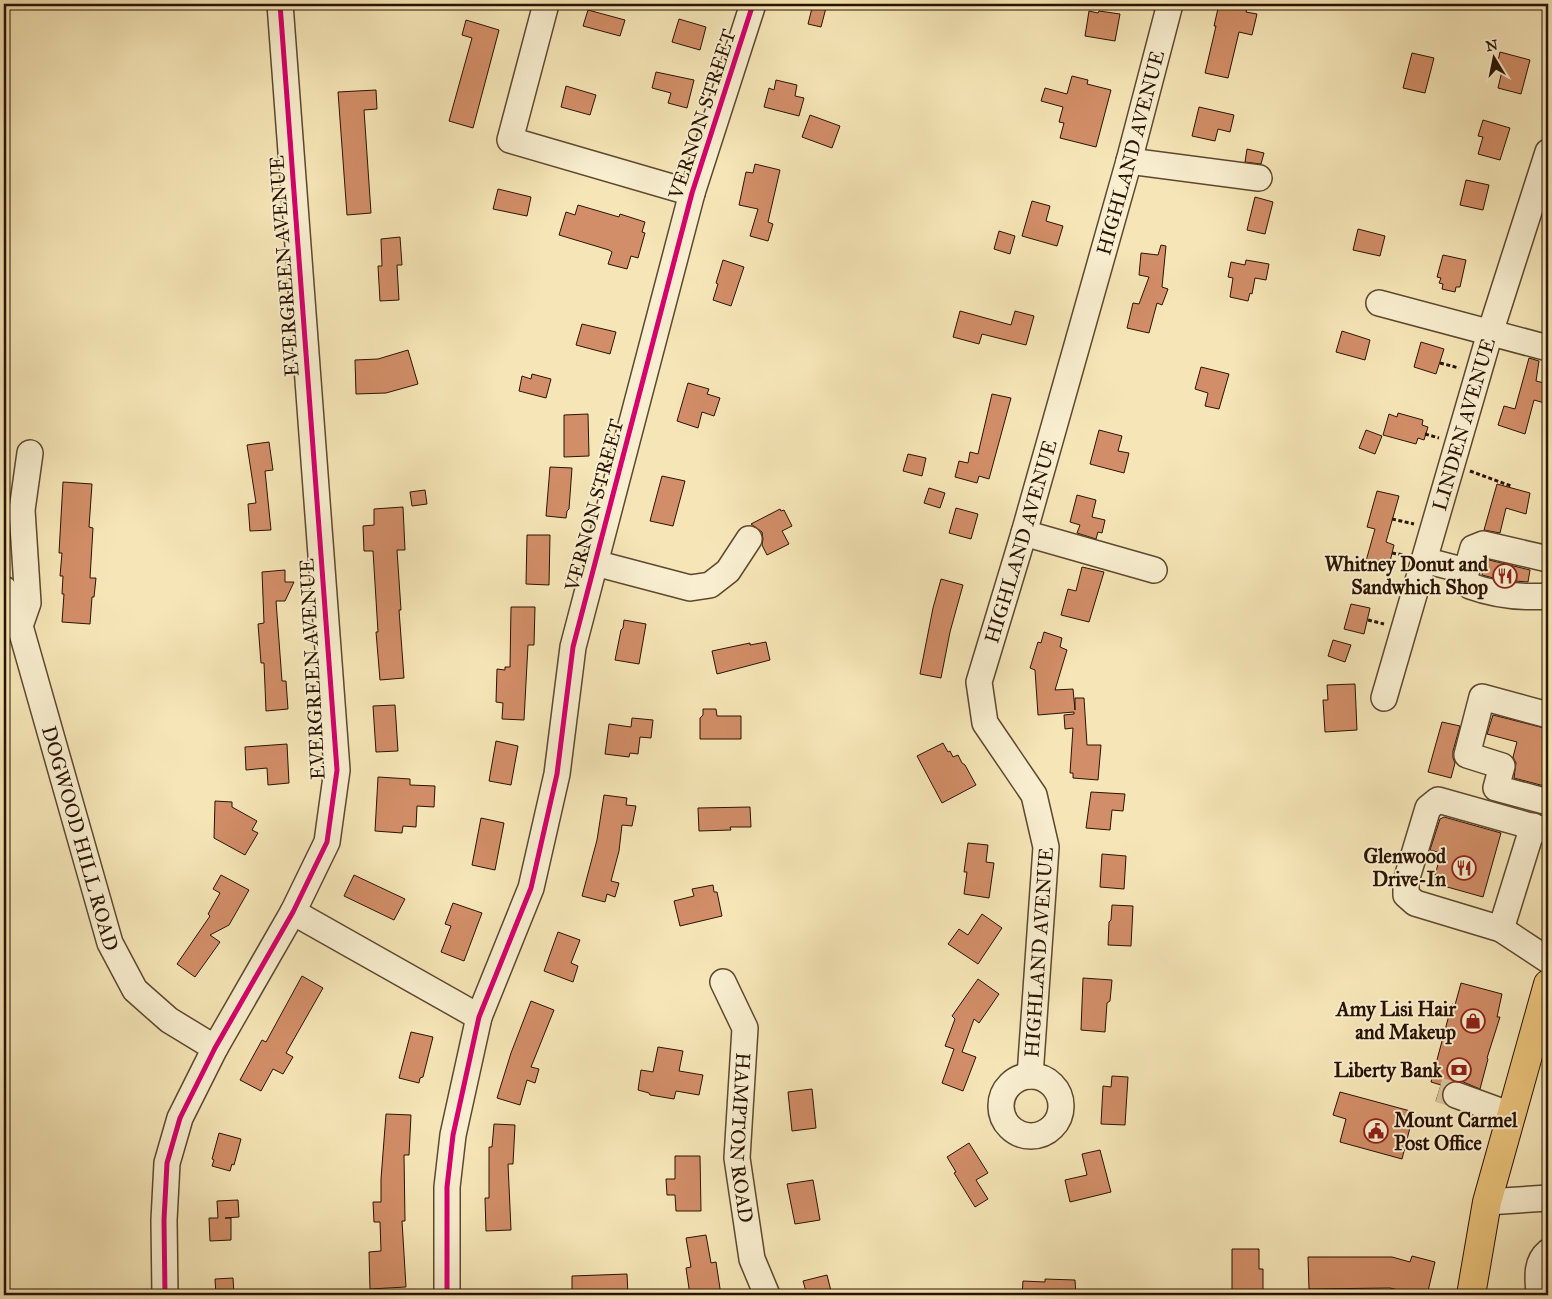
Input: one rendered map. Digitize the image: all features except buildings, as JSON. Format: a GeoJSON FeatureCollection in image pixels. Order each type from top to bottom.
{"type":"FeatureCollection","features":[{"type":"Feature","properties":{"kind":"main road"},"geometry":{"type":"LineString","coordinates":[[1471,1295],[1487,1202],[1548,984]]}},
{"type":"Feature","properties":{"kind":"street","name":"EVERGREEN AVENUE"},"geometry":{"type":"LineString","coordinates":[[165,1295],[164,1220],[167,1163],[180,1118],[215,1048],[293,912],[327,842],[337,770],[280,4]]}},
{"type":"Feature","properties":{"kind":"street"},"geometry":{"type":"LineString","coordinates":[[546,4],[510,140],[692,193]]}},
{"type":"Feature","properties":{"kind":"street","name":"VERNON STREET"},"geometry":{"type":"LineString","coordinates":[[448,1295],[447,1187],[452,1135],[480,1017],[531,888],[557,774],[573,647],[692,193],[752,4]]}},
{"type":"Feature","properties":{"kind":"street","name":"HIGHLAND AVENUE"},"geometry":{"type":"LineString","coordinates":[[1030,1076],[1046,847],[1034,795],[985,723],[979,682],[1024,533],[1129,161],[1170,4]]}},
{"type":"Feature","properties":{"kind":"street","name":"LINDEN AVENUE"},"geometry":{"type":"LineString","coordinates":[[1384,698],[1490,333],[1548,152]]}},
{"type":"Feature","properties":{"kind":"street"},"geometry":{"type":"LineString","coordinates":[[1129,161],[1258,178]]}},
{"type":"Feature","properties":{"kind":"street"},"geometry":{"type":"LineString","coordinates":[[1379,303],[1548,348]]}},
{"type":"Feature","properties":{"kind":"street"},"geometry":{"type":"LineString","coordinates":[[20,626],[28,603],[22,510],[30,453]]}},
{"type":"Feature","properties":{"kind":"street"},"geometry":{"type":"LineString","coordinates":[[1024,533],[1154,570]]}},
{"type":"Feature","properties":{"kind":"street"},"geometry":{"type":"LineString","coordinates":[[595,563],[690,588],[710,585],[728,570],[749,539]]}},
{"type":"Feature","properties":{"kind":"street"},"geometry":{"type":"LineString","coordinates":[[1538,597],[1498,593],[1470,586],[1465,576],[1466,571],[1473,548],[1483,544],[1548,559]]}},
{"type":"Feature","properties":{"kind":"street"},"geometry":{"type":"LineString","coordinates":[[1424,560],[1466,571]]}},
{"type":"Feature","properties":{"kind":"street","name":"DOGWOOD HILL ROAD"},"geometry":{"type":"LineString","coordinates":[[4,589],[20,626],[110,943],[135,990],[169,1020],[215,1048]]}},
{"type":"Feature","properties":{"kind":"street"},"geometry":{"type":"LineString","coordinates":[[1548,715],[1482,697],[1468,755],[1502,766],[1496,788],[1548,802]]}},
{"type":"Feature","properties":{"kind":"street"},"geometry":{"type":"LineString","coordinates":[[1501,929],[1541,829],[1438,800],[1428,808],[1406,881],[1406,895],[1415,903],[1501,929],[1548,960]]}},
{"type":"Feature","properties":{"kind":"street"},"geometry":{"type":"LineString","coordinates":[[293,912],[480,1017]]}},
{"type":"Feature","properties":{"kind":"street","name":"HAMPTON ROAD"},"geometry":{"type":"LineString","coordinates":[[723,982],[745,1028],[737,1158],[752,1259],[768,1295]]}},
{"type":"Feature","properties":{"kind":"street"},"geometry":{"type":"LineString","coordinates":[[1456,1095],[1511,1115]]}},
{"type":"Feature","properties":{"kind":"street"},"geometry":{"type":"LineString","coordinates":[[1487,1202],[1548,1198]]}},
{"type":"Feature","properties":{"kind":"street"},"geometry":{"type":"LineString","coordinates":[[1539,1295],[1538,1271],[1540,1260],[1548,1252]]}},
{"type":"Feature","properties":{"kind":"path"},"geometry":{"type":"LineString","coordinates":[[1452,465],[1512,486]]}},
{"type":"Feature","properties":{"kind":"tunnel"},"geometry":{"type":"LineString","coordinates":[[1439,1090],[1456,1095]]}},
{"type":"Feature","properties":{"kind":"cycle path"},"geometry":{"type":"LineString","coordinates":[[165,1295],[164,1220],[167,1163],[180,1118],[215,1048],[293,912],[327,842],[337,770],[280,4]]}},
{"type":"Feature","properties":{"kind":"cycle path"},"geometry":{"type":"LineString","coordinates":[[447,1295],[447,1187],[453,1135],[479,1017],[531,888],[557,774],[573,647],[692,193],[753,4]]}},
{"type":"Feature","properties":{"kind":"place","name":"Whitney Donut and Sandwhich Shop"},"geometry":{"type":"Point","coordinates":[1505,576]}},
{"type":"Feature","properties":{"kind":"place","name":"Glenwood Drive-In"},"geometry":{"type":"Point","coordinates":[1464,868]}},
{"type":"Feature","properties":{"kind":"place","name":"Amy Lisi Hair and Makeup"},"geometry":{"type":"Point","coordinates":[1473,1021]}},
{"type":"Feature","properties":{"kind":"place","name":"Liberty Bank"},"geometry":{"type":"Point","coordinates":[1459,1070]}},
{"type":"Feature","properties":{"kind":"place","name":"Mount Carmel Post Office"},"geometry":{"type":"Point","coordinates":[1376,1131]}}]}
